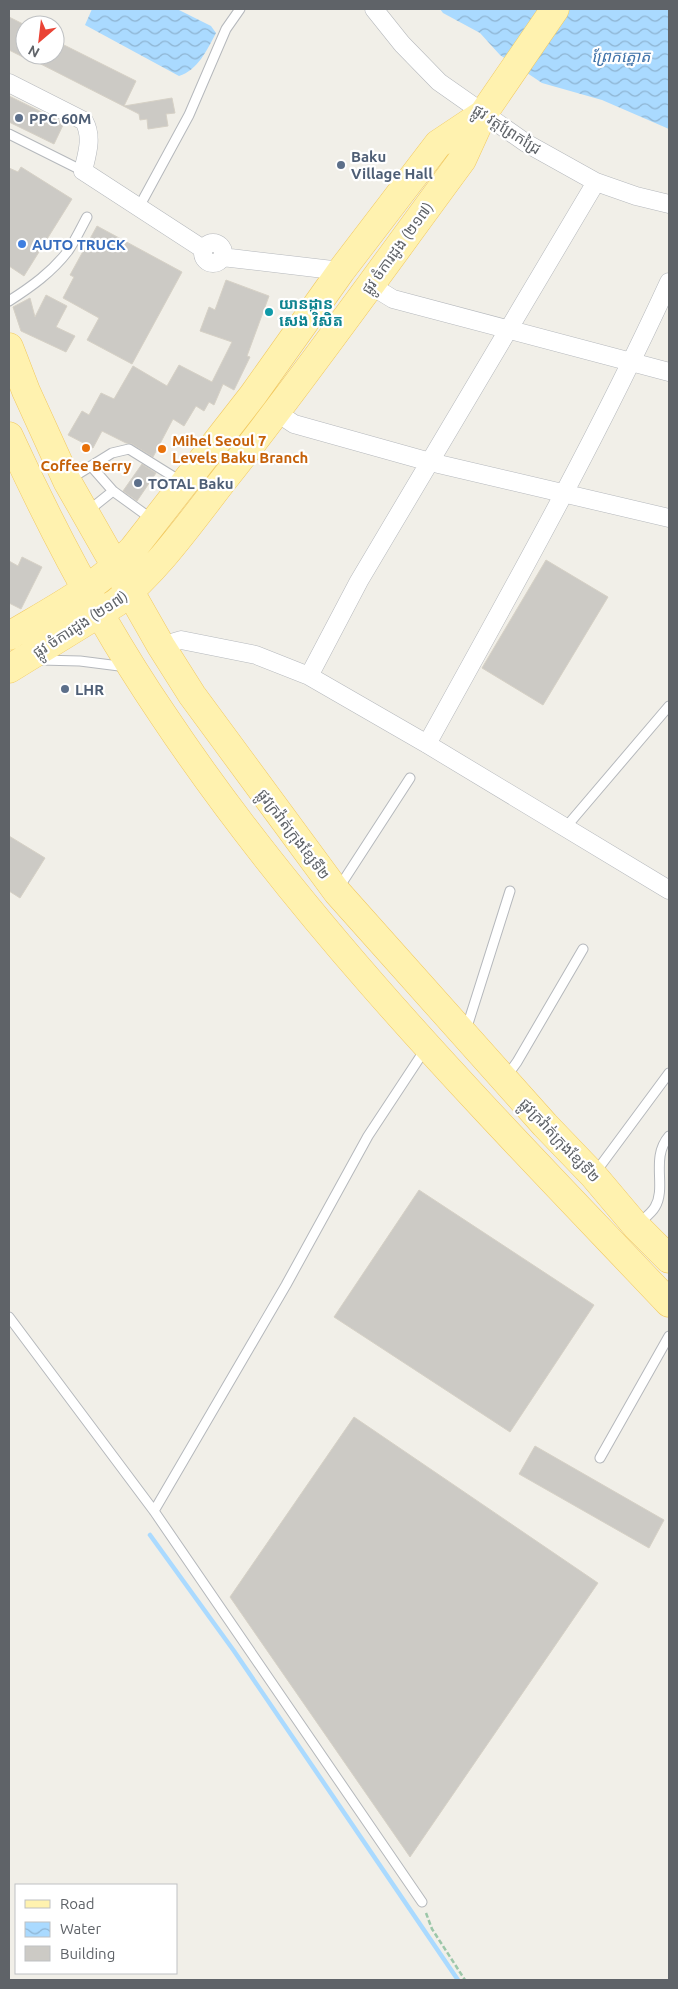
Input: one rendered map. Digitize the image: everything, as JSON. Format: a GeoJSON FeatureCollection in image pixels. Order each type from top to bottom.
{"type":"FeatureCollection","features":[{"type":"Feature","properties":{"kind":"main road","name":"ផ្លូវ ចំការដូង (២១៧)"},"geometry":{"type":"LineString","coordinates":[[17,664],[100,614],[130,592],[163,556],[276,412],[462,160],[483,114],[555,9]]}},
{"type":"Feature","properties":{"kind":"main road","name":"ផ្លូវ ចំការដូង (២១៧)"},"geometry":{"type":"LineString","coordinates":[[9,636],[116,567],[155,522],[253,395],[341,271],[438,144],[483,114]]}},
{"type":"Feature","properties":{"kind":"main road","name":"ផ្លូវក្រវ៉ាត់ក្រុងខ្សែទី២"},"geometry":{"type":"LineString","coordinates":[[9,347],[26,391],[67,481],[161,646],[192,695],[337,892],[545,1125],[593,1175],[636,1226],[669,1259]]}},
{"type":"Feature","properties":{"kind":"main road"},"geometry":{"type":"LineString","coordinates":[[9,436],[44,512],[132,668],[164,717],[229,807],[311,914],[428,1046],[669,1303]]}},
{"type":"Feature","properties":{"kind":"main road"},"geometry":{"type":"LineString","coordinates":[[522,1148],[545,1125]]}},
{"type":"Feature","properties":{"kind":"street","name":"ផ្លូវ វត្តព្រែកជ្រៃ"},"geometry":{"type":"LineString","coordinates":[[374,9],[402,44],[439,82],[526,143],[596,182],[636,196],[669,204]]}},
{"type":"Feature","properties":{"kind":"street"},"geometry":{"type":"LineString","coordinates":[[9,83],[84,121],[89,130],[90,138],[83,171],[203,248],[207,244],[217,243],[222,248],[222,257],[341,271]]}},
{"type":"Feature","properties":{"kind":"street"},"geometry":{"type":"LineString","coordinates":[[308,676],[359,581],[596,182]]}},
{"type":"Feature","properties":{"kind":"street"},"geometry":{"type":"LineString","coordinates":[[427,744],[565,494],[632,362],[669,282]]}},
{"type":"Feature","properties":{"kind":"street"},"geometry":{"type":"LineString","coordinates":[[370,285],[393,299],[509,328],[669,372]]}},
{"type":"Feature","properties":{"kind":"street"},"geometry":{"type":"LineString","coordinates":[[276,412],[294,424],[430,462],[669,518]]}},
{"type":"Feature","properties":{"kind":"street"},"geometry":{"type":"LineString","coordinates":[[161,646],[181,640],[256,655],[308,676],[427,744],[669,890]]}},
{"type":"Feature","properties":{"kind":"lane"},"geometry":{"type":"LineString","coordinates":[[139,207],[189,115],[226,29],[240,9]]}},
{"type":"Feature","properties":{"kind":"lane"},"geometry":{"type":"LineString","coordinates":[[9,134],[83,171]]}},
{"type":"Feature","properties":{"kind":"lane"},"geometry":{"type":"LineString","coordinates":[[9,302],[50,271],[68,250],[87,217]]}},
{"type":"Feature","properties":{"kind":"lane"},"geometry":{"type":"LineString","coordinates":[[67,481],[112,453],[129,450],[185,484]]}},
{"type":"Feature","properties":{"kind":"lane"},"geometry":{"type":"LineString","coordinates":[[91,466],[113,491],[155,522]]}},
{"type":"Feature","properties":{"kind":"lane"},"geometry":{"type":"LineString","coordinates":[[85,512],[113,491]]}},
{"type":"Feature","properties":{"kind":"lane"},"geometry":{"type":"LineString","coordinates":[[17,664],[73,660],[132,668]]}},
{"type":"Feature","properties":{"kind":"lane"},"geometry":{"type":"LineString","coordinates":[[566,827],[669,706]]}},
{"type":"Feature","properties":{"kind":"lane"},"geometry":{"type":"LineString","coordinates":[[337,892],[410,778]]}},
{"type":"Feature","properties":{"kind":"lane"},"geometry":{"type":"LineString","coordinates":[[464,1035],[510,891]]}},
{"type":"Feature","properties":{"kind":"lane"},"geometry":{"type":"LineString","coordinates":[[504,1079],[517,1062],[583,949]]}},
{"type":"Feature","properties":{"kind":"lane"},"geometry":{"type":"LineString","coordinates":[[154,1510],[286,1285],[368,1136],[428,1046]]}},
{"type":"Feature","properties":{"kind":"lane"},"geometry":{"type":"LineString","coordinates":[[593,1175],[669,1073]]}},
{"type":"Feature","properties":{"kind":"lane"},"geometry":{"type":"LineString","coordinates":[[636,1226],[654,1208],[658,1197],[660,1153],[669,1136]]}},
{"type":"Feature","properties":{"kind":"lane"},"geometry":{"type":"LineString","coordinates":[[9,1317],[154,1510],[422,1902]]}},
{"type":"Feature","properties":{"kind":"lane"},"geometry":{"type":"LineString","coordinates":[[600,1458],[669,1336]]}},
{"type":"Feature","properties":{"kind":"path"},"geometry":{"type":"LineString","coordinates":[[422,1902],[432,1929],[465,1980]]}},
{"type":"Feature","properties":{"kind":"water"},"geometry":{"type":"Polygon","coordinates":[[[92,9],[177,9],[211,26],[216,33],[197,64],[179,76],[85,25],[92,9]]]}},
{"type":"Feature","properties":{"kind":"water","name":"ព្រែកត្នោត"},"geometry":{"type":"Polygon","coordinates":[[[440,9],[669,9],[669,129],[602,100],[542,83],[500,55],[480,33],[443,13],[440,9]]]}},
{"type":"Feature","properties":{"kind":"building"},"geometry":{"type":"Polygon","coordinates":[[[9,17],[15,20],[15,53],[9,50],[9,17]]]}},
{"type":"Feature","properties":{"kind":"building"},"geometry":{"type":"Polygon","coordinates":[[[65,46],[136,81],[124,106],[172,98],[175,113],[166,114],[168,126],[148,129],[147,119],[140,120],[139,114],[43,65],[65,65],[65,46]]]}},
{"type":"Feature","properties":{"kind":"building"},"geometry":{"type":"Polygon","coordinates":[[[9,96],[64,123],[54,144],[9,122],[9,96]]]}},
{"type":"Feature","properties":{"kind":"building"},"geometry":{"type":"Polygon","coordinates":[[[21,167],[72,199],[24,276],[9,266],[9,168],[18,172],[21,167]]]}},
{"type":"Feature","properties":{"kind":"building"},"geometry":{"type":"Polygon","coordinates":[[[97,226],[182,272],[132,364],[87,340],[99,318],[63,298],[74,277],[70,275],[97,226]]]}},
{"type":"Feature","properties":{"kind":"building"},"geometry":{"type":"Polygon","coordinates":[[[226,280],[269,296],[247,356],[250,357],[234,390],[223,384],[214,405],[209,402],[204,411],[196,406],[184,426],[173,419],[153,457],[132,444],[102,431],[93,448],[68,435],[82,411],[89,415],[101,393],[114,399],[133,366],[167,386],[179,365],[212,382],[232,342],[200,331],[209,307],[215,310],[226,280]]]}},
{"type":"Feature","properties":{"kind":"building"},"geometry":{"type":"Polygon","coordinates":[[[46,295],[67,306],[56,327],[75,336],[66,352],[21,331],[13,307],[30,298],[35,317],[46,295]]]}},
{"type":"Feature","properties":{"kind":"building"},"geometry":{"type":"Polygon","coordinates":[[[142,464],[156,473],[137,501],[123,491],[142,464]]]}},
{"type":"Feature","properties":{"kind":"building"},"geometry":{"type":"Polygon","coordinates":[[[22,557],[42,567],[21,609],[9,603],[9,561],[18,566],[22,557]]]}},
{"type":"Feature","properties":{"kind":"building"},"geometry":{"type":"Polygon","coordinates":[[[546,560],[608,597],[543,705],[482,668],[546,560]]]}},
{"type":"Feature","properties":{"kind":"building"},"geometry":{"type":"Polygon","coordinates":[[[9,836],[45,858],[20,898],[9,891],[9,836]]]}},
{"type":"Feature","properties":{"kind":"building"},"geometry":{"type":"Polygon","coordinates":[[[419,1190],[594,1305],[510,1432],[334,1317],[419,1190]]]}},
{"type":"Feature","properties":{"kind":"building"},"geometry":{"type":"Polygon","coordinates":[[[354,1417],[598,1583],[410,1857],[230,1597],[354,1417]]]}},
{"type":"Feature","properties":{"kind":"building"},"geometry":{"type":"Polygon","coordinates":[[[535,1446],[664,1520],[649,1548],[519,1474],[535,1446]]]}},
{"type":"Feature","properties":{"kind":"waterway"},"geometry":{"type":"LineString","coordinates":[[150,1535],[234,1651],[458,1980]]}},
{"type":"Feature","properties":{"kind":"place","name":"PPC 60M"},"geometry":{"type":"Point","coordinates":[19,118]}},
{"type":"Feature","properties":{"kind":"place","name":"Baku Village Hall"},"geometry":{"type":"Point","coordinates":[341,165]}},
{"type":"Feature","properties":{"kind":"place","name":"AUTO TRUCK"},"geometry":{"type":"Point","coordinates":[22,244]}},
{"type":"Feature","properties":{"kind":"place","name":"យានដ្ឋាន សេង វិសិត"},"geometry":{"type":"Point","coordinates":[269,312]}},
{"type":"Feature","properties":{"kind":"place","name":"Coffee Berry"},"geometry":{"type":"Point","coordinates":[86,448]}},
{"type":"Feature","properties":{"kind":"place","name":"Mihel Seoul 7 Levels Baku Branch"},"geometry":{"type":"Point","coordinates":[162,449]}},
{"type":"Feature","properties":{"kind":"place","name":"TOTAL Baku"},"geometry":{"type":"Point","coordinates":[138,483]}},
{"type":"Feature","properties":{"kind":"place","name":"LHR"},"geometry":{"type":"Point","coordinates":[65,689]}}]}
